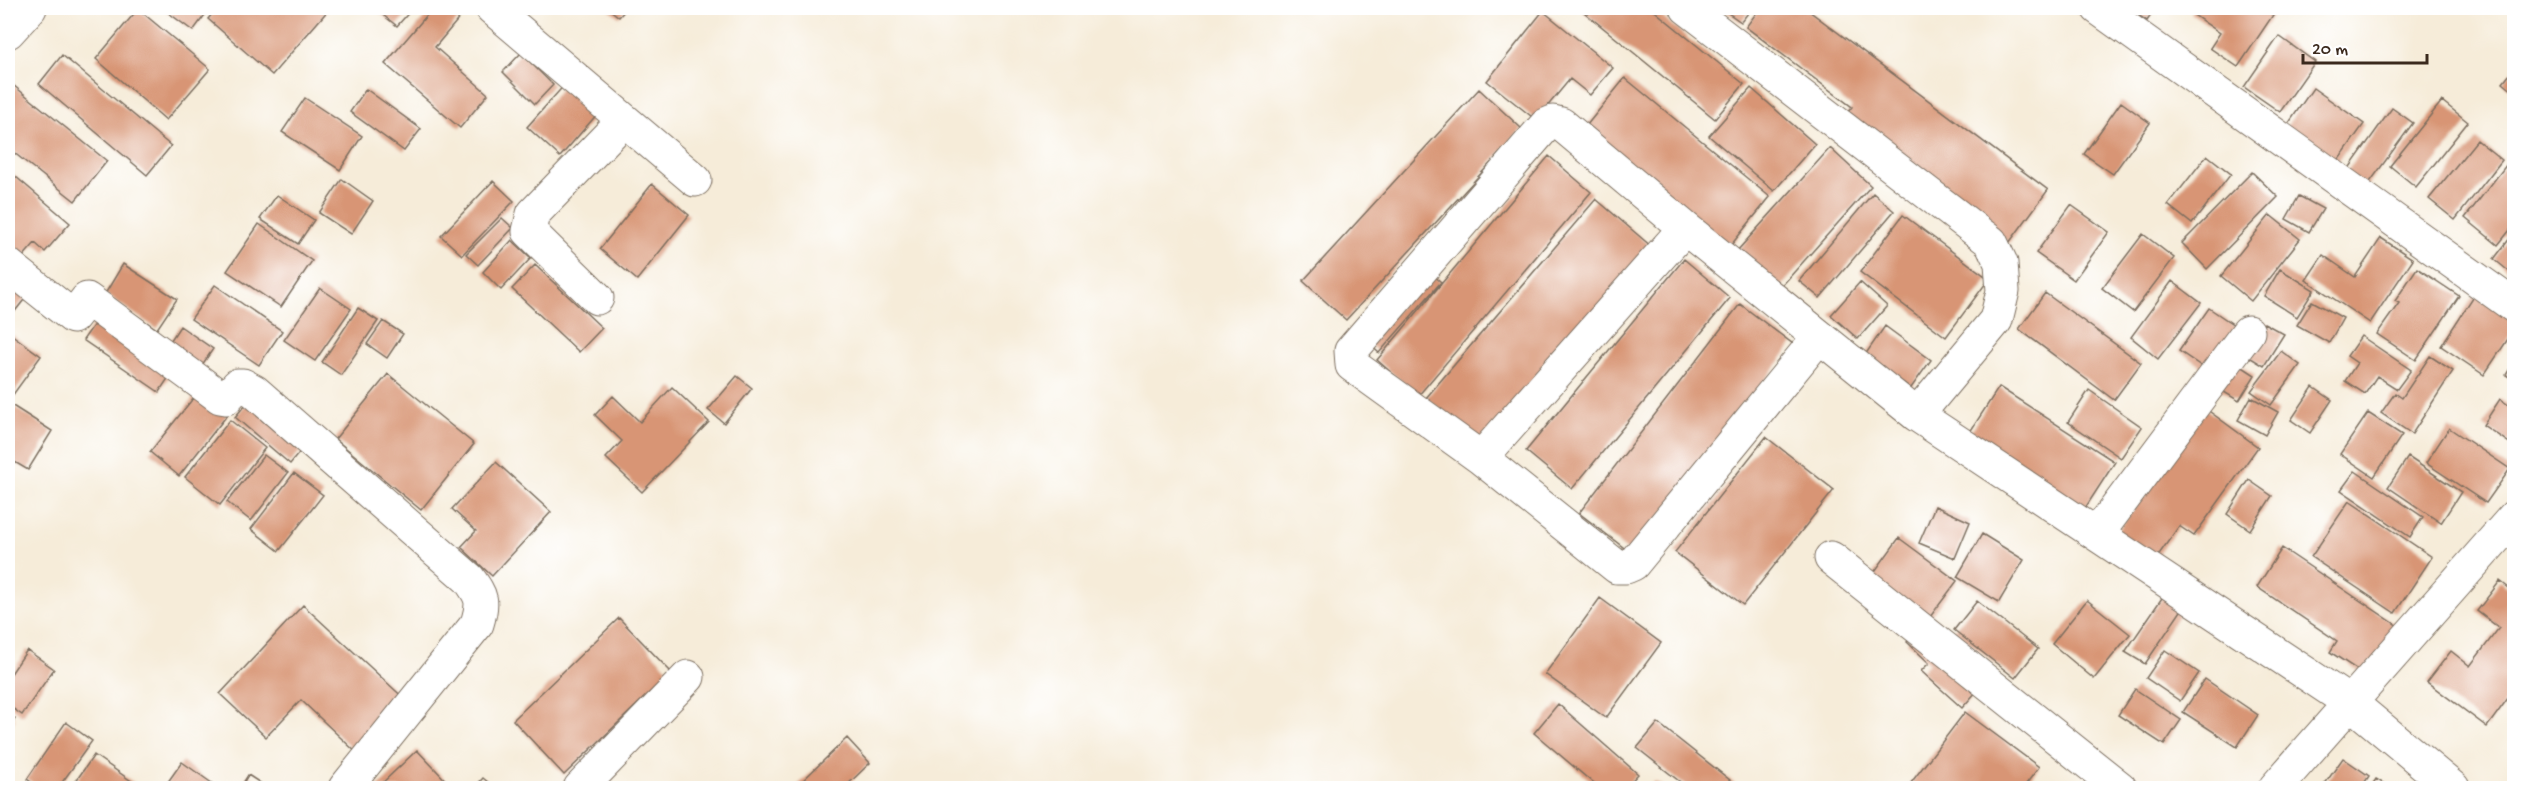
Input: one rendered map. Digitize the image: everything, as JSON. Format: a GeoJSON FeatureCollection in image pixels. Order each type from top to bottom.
{"type":"FeatureCollection","features":[{"type":"Feature","properties":{"kind":"street"},"geometry":{"type":"LineString","coordinates":[[8,32],[30,8]]}},
{"type":"Feature","properties":{"kind":"street"},"geometry":{"type":"LineString","coordinates":[[492,8],[695,180]]}},
{"type":"Feature","properties":{"kind":"street"},"geometry":{"type":"LineString","coordinates":[[1687,8],[1991,242],[2001,263],[2003,291],[1996,320],[1917,415]]}},
{"type":"Feature","properties":{"kind":"street"},"geometry":{"type":"LineString","coordinates":[[2098,8],[2514,306]]}},
{"type":"Feature","properties":{"kind":"street"},"geometry":{"type":"LineString","coordinates":[[597,298],[529,231],[532,214],[623,120]]}},
{"type":"Feature","properties":{"kind":"street"},"geometry":{"type":"LineString","coordinates":[[1819,337],[1633,564],[1626,567],[1617,567],[1481,458],[1353,365],[1351,351],[1546,125],[1553,122],[1561,124],[1685,228],[1917,415],[2352,704],[2452,789]]}},
{"type":"Feature","properties":{"kind":"street"},"geometry":{"type":"LineString","coordinates":[[1481,458],[1685,228]]}},
{"type":"Feature","properties":{"kind":"street"},"geometry":{"type":"LineString","coordinates":[[8,265],[73,317],[87,299],[220,397],[226,398],[238,385],[254,391],[469,579],[481,596],[481,612],[477,624],[345,789]]}},
{"type":"Feature","properties":{"kind":"street"},"geometry":{"type":"LineString","coordinates":[[2097,534],[2248,332]]}},
{"type":"Feature","properties":{"kind":"street"},"geometry":{"type":"LineString","coordinates":[[2275,789],[2514,517]]}},
{"type":"Feature","properties":{"kind":"street"},"geometry":{"type":"LineString","coordinates":[[1831,558],[2120,789]]}},
{"type":"Feature","properties":{"kind":"street"},"geometry":{"type":"LineString","coordinates":[[580,789],[688,676]]}},
{"type":"Feature","properties":{"kind":"building"},"geometry":{"type":"Polygon","coordinates":[[[162,8],[210,8],[193,31],[162,8]]]}},
{"type":"Feature","properties":{"kind":"building"},"geometry":{"type":"Polygon","coordinates":[[[217,8],[330,8],[272,75],[208,19],[217,8]]]}},
{"type":"Feature","properties":{"kind":"building"},"geometry":{"type":"Polygon","coordinates":[[[374,8],[413,8],[397,26],[374,8]]]}},
{"type":"Feature","properties":{"kind":"building"},"geometry":{"type":"Polygon","coordinates":[[[433,8],[467,9],[435,47],[488,94],[460,128],[385,64],[433,8]]]}},
{"type":"Feature","properties":{"kind":"building"},"geometry":{"type":"Polygon","coordinates":[[[608,8],[627,8],[619,17],[608,8]]]}},
{"type":"Feature","properties":{"kind":"building"},"geometry":{"type":"Polygon","coordinates":[[[1579,8],[1651,8],[1744,84],[1715,119],[1579,8]]]}},
{"type":"Feature","properties":{"kind":"building"},"geometry":{"type":"Polygon","coordinates":[[[1721,8],[1752,8],[1741,22],[1721,8]]]}},
{"type":"Feature","properties":{"kind":"building"},"geometry":{"type":"Polygon","coordinates":[[[1760,8],[1805,8],[2048,190],[2009,243],[1843,118],[1852,107],[1746,27],[1760,8]]]}},
{"type":"Feature","properties":{"kind":"building"},"geometry":{"type":"Polygon","coordinates":[[[2127,8],[2156,8],[2147,21],[2127,8]]]}},
{"type":"Feature","properties":{"kind":"building"},"geometry":{"type":"Polygon","coordinates":[[[2195,8],[2262,8],[2273,15],[2238,67],[2210,48],[2220,33],[2191,13],[2195,8]]]}},
{"type":"Feature","properties":{"kind":"building"},"geometry":{"type":"Polygon","coordinates":[[[138,9],[210,69],[166,120],[96,59],[138,9]]]}},
{"type":"Feature","properties":{"kind":"building"},"geometry":{"type":"Polygon","coordinates":[[[1543,11],[1613,68],[1590,95],[1570,79],[1536,120],[1487,81],[1543,11]]]}},
{"type":"Feature","properties":{"kind":"building"},"geometry":{"type":"Polygon","coordinates":[[[2279,36],[2315,62],[2280,112],[2244,87],[2279,36]]]}},
{"type":"Feature","properties":{"kind":"building"},"geometry":{"type":"Polygon","coordinates":[[[521,53],[553,85],[535,104],[503,72],[521,53]]]}},
{"type":"Feature","properties":{"kind":"building"},"geometry":{"type":"Polygon","coordinates":[[[62,55],[171,146],[147,175],[39,84],[62,55]]]}},
{"type":"Feature","properties":{"kind":"building"},"geometry":{"type":"Polygon","coordinates":[[[2514,69],[2514,92],[2503,83],[2514,69]]]}},
{"type":"Feature","properties":{"kind":"building"},"geometry":{"type":"Polygon","coordinates":[[[1625,78],[1770,197],[1727,250],[1582,131],[1625,78]]]}},
{"type":"Feature","properties":{"kind":"building"},"geometry":{"type":"Polygon","coordinates":[[[8,81],[107,161],[75,201],[8,148],[8,81]]]}},
{"type":"Feature","properties":{"kind":"building"},"geometry":{"type":"Polygon","coordinates":[[[567,82],[599,112],[560,157],[527,127],[567,82]]]}},
{"type":"Feature","properties":{"kind":"building"},"geometry":{"type":"Polygon","coordinates":[[[1751,88],[1815,144],[1774,191],[1709,136],[1751,88]]]}},
{"type":"Feature","properties":{"kind":"building"},"geometry":{"type":"Polygon","coordinates":[[[2313,88],[2364,124],[2335,165],[2284,130],[2313,88]]]}},
{"type":"Feature","properties":{"kind":"building"},"geometry":{"type":"Polygon","coordinates":[[[366,89],[421,129],[404,151],[350,112],[366,89]]]}},
{"type":"Feature","properties":{"kind":"building"},"geometry":{"type":"Polygon","coordinates":[[[1479,89],[1522,129],[1346,320],[1303,281],[1479,89]]]}},
{"type":"Feature","properties":{"kind":"building"},"geometry":{"type":"Polygon","coordinates":[[[305,98],[362,136],[340,170],[282,132],[305,98]]]}},
{"type":"Feature","properties":{"kind":"building"},"geometry":{"type":"Polygon","coordinates":[[[2442,101],[2468,122],[2416,187],[2390,166],[2442,101]]]}},
{"type":"Feature","properties":{"kind":"building"},"geometry":{"type":"Polygon","coordinates":[[[2121,102],[2150,123],[2113,174],[2084,154],[2121,102]]]}},
{"type":"Feature","properties":{"kind":"building"},"geometry":{"type":"Polygon","coordinates":[[[2392,108],[2413,123],[2365,189],[2345,174],[2392,108]]]}},
{"type":"Feature","properties":{"kind":"building"},"geometry":{"type":"Polygon","coordinates":[[[2477,140],[2502,160],[2455,220],[2429,199],[2477,140]]]}},
{"type":"Feature","properties":{"kind":"building"},"geometry":{"type":"Polygon","coordinates":[[[1830,148],[1871,186],[1779,289],[1737,251],[1830,148]]]}},
{"type":"Feature","properties":{"kind":"building"},"geometry":{"type":"Polygon","coordinates":[[[2207,155],[2231,174],[2192,224],[2168,205],[2207,155]]]}},
{"type":"Feature","properties":{"kind":"building"},"geometry":{"type":"Polygon","coordinates":[[[1549,156],[1591,192],[1418,396],[1377,360],[1549,156]]]}},
{"type":"Feature","properties":{"kind":"building"},"geometry":{"type":"Polygon","coordinates":[[[2507,164],[2514,170],[2514,225],[2498,245],[2465,218],[2507,164]]]}},
{"type":"Feature","properties":{"kind":"building"},"geometry":{"type":"Polygon","coordinates":[[[8,170],[70,223],[45,252],[35,243],[15,266],[8,260],[8,170]]]}},
{"type":"Feature","properties":{"kind":"building"},"geometry":{"type":"Polygon","coordinates":[[[2252,172],[2278,197],[2207,269],[2182,243],[2252,172]]]}},
{"type":"Feature","properties":{"kind":"building"},"geometry":{"type":"Polygon","coordinates":[[[342,179],[373,201],[351,234],[319,213],[342,179]]]}},
{"type":"Feature","properties":{"kind":"building"},"geometry":{"type":"Polygon","coordinates":[[[493,181],[514,201],[462,255],[441,236],[493,181]]]}},
{"type":"Feature","properties":{"kind":"building"},"geometry":{"type":"Polygon","coordinates":[[[652,184],[689,215],[637,280],[600,249],[652,184]]]}},
{"type":"Feature","properties":{"kind":"building"},"geometry":{"type":"Polygon","coordinates":[[[1873,193],[1894,211],[1820,298],[1799,281],[1873,193]]]}},
{"type":"Feature","properties":{"kind":"building"},"geometry":{"type":"Polygon","coordinates":[[[277,195],[314,220],[298,244],[260,219],[277,195]]]}},
{"type":"Feature","properties":{"kind":"building"},"geometry":{"type":"Polygon","coordinates":[[[2299,196],[2323,209],[2309,232],[2286,219],[2299,196]]]}},
{"type":"Feature","properties":{"kind":"building"},"geometry":{"type":"Polygon","coordinates":[[[1596,199],[1652,247],[1483,446],[1426,398],[1596,199]]]}},
{"type":"Feature","properties":{"kind":"building"},"geometry":{"type":"Polygon","coordinates":[[[2071,205],[2109,232],[2074,280],[2036,253],[2071,205]]]}},
{"type":"Feature","properties":{"kind":"building"},"geometry":{"type":"Polygon","coordinates":[[[1903,215],[1989,279],[1946,337],[1860,272],[1903,215]]]}},
{"type":"Feature","properties":{"kind":"building"},"geometry":{"type":"Polygon","coordinates":[[[2270,215],[2300,239],[2251,301],[2221,276],[2270,215]]]}},
{"type":"Feature","properties":{"kind":"building"},"geometry":{"type":"Polygon","coordinates":[[[502,218],[513,228],[478,265],[466,254],[502,218]]]}},
{"type":"Feature","properties":{"kind":"building"},"geometry":{"type":"Polygon","coordinates":[[[259,224],[312,261],[281,307],[227,271],[259,224]]]}},
{"type":"Feature","properties":{"kind":"building"},"geometry":{"type":"Polygon","coordinates":[[[2514,233],[2514,271],[2512,274],[2494,259],[2514,233]]]}},
{"type":"Feature","properties":{"kind":"building"},"geometry":{"type":"Polygon","coordinates":[[[2143,234],[2174,258],[2133,312],[2102,288],[2143,234]]]}},
{"type":"Feature","properties":{"kind":"building"},"geometry":{"type":"Polygon","coordinates":[[[2381,238],[2413,259],[2370,323],[2306,280],[2323,255],[2355,277],[2381,238]]]}},
{"type":"Feature","properties":{"kind":"building"},"geometry":{"type":"Polygon","coordinates":[[[512,240],[531,258],[501,290],[483,272],[512,240]]]}},
{"type":"Feature","properties":{"kind":"building"},"geometry":{"type":"Polygon","coordinates":[[[1684,259],[1730,298],[1572,489],[1526,451],[1684,259]]]}},
{"type":"Feature","properties":{"kind":"building"},"geometry":{"type":"Polygon","coordinates":[[[123,264],[177,299],[157,329],[105,294],[123,264]]]}},
{"type":"Feature","properties":{"kind":"building"},"geometry":{"type":"Polygon","coordinates":[[[535,265],[602,328],[579,352],[512,289],[535,265]]]}},
{"type":"Feature","properties":{"kind":"building"},"geometry":{"type":"Polygon","coordinates":[[[2417,268],[2459,296],[2416,360],[2377,334],[2399,303],[2395,301],[2417,268]]]}},
{"type":"Feature","properties":{"kind":"building"},"geometry":{"type":"Polygon","coordinates":[[[2280,269],[2314,290],[2297,317],[2264,296],[2280,269]]]}},
{"type":"Feature","properties":{"kind":"building"},"geometry":{"type":"Polygon","coordinates":[[[8,271],[31,291],[8,320],[8,271]]]}},
{"type":"Feature","properties":{"kind":"building"},"geometry":{"type":"Polygon","coordinates":[[[1430,272],[1441,282],[1379,353],[1368,343],[1430,272]]]}},
{"type":"Feature","properties":{"kind":"building"},"geometry":{"type":"Polygon","coordinates":[[[2172,281],[2201,303],[2158,359],[2131,337],[2172,281]]]}},
{"type":"Feature","properties":{"kind":"building"},"geometry":{"type":"Polygon","coordinates":[[[1860,282],[1887,306],[1858,339],[1831,315],[1860,282]]]}},
{"type":"Feature","properties":{"kind":"building"},"geometry":{"type":"Polygon","coordinates":[[[215,285],[282,331],[259,365],[191,319],[215,285]]]}},
{"type":"Feature","properties":{"kind":"building"},"geometry":{"type":"Polygon","coordinates":[[[320,288],[351,309],[315,361],[284,340],[320,288]]]}},
{"type":"Feature","properties":{"kind":"building"},"geometry":{"type":"Polygon","coordinates":[[[2477,291],[2514,316],[2514,330],[2484,375],[2441,346],[2477,291]]]}},
{"type":"Feature","properties":{"kind":"building"},"geometry":{"type":"Polygon","coordinates":[[[2045,293],[2141,363],[2114,400],[2019,329],[2045,293]]]}},
{"type":"Feature","properties":{"kind":"building"},"geometry":{"type":"Polygon","coordinates":[[[2312,301],[2343,318],[2329,343],[2297,325],[2312,301]]]}},
{"type":"Feature","properties":{"kind":"building"},"geometry":{"type":"Polygon","coordinates":[[[1740,304],[1793,344],[1632,554],[1579,513],[1740,304]]]}},
{"type":"Feature","properties":{"kind":"building"},"geometry":{"type":"Polygon","coordinates":[[[358,308],[378,321],[341,375],[322,362],[358,308]]]}},
{"type":"Feature","properties":{"kind":"building"},"geometry":{"type":"Polygon","coordinates":[[[2209,308],[2237,327],[2207,370],[2179,351],[2209,308]]]}},
{"type":"Feature","properties":{"kind":"building"},"geometry":{"type":"Polygon","coordinates":[[[100,316],[175,368],[159,392],[83,340],[100,316]]]}},
{"type":"Feature","properties":{"kind":"building"},"geometry":{"type":"Polygon","coordinates":[[[383,321],[403,334],[387,358],[367,344],[383,321]]]}},
{"type":"Feature","properties":{"kind":"building"},"geometry":{"type":"Polygon","coordinates":[[[2264,323],[2284,334],[2264,366],[2246,355],[2264,323]]]}},
{"type":"Feature","properties":{"kind":"building"},"geometry":{"type":"Polygon","coordinates":[[[180,326],[213,349],[200,368],[167,346],[180,326]]]}},
{"type":"Feature","properties":{"kind":"building"},"geometry":{"type":"Polygon","coordinates":[[[1885,326],[1931,360],[1911,388],[1865,355],[1885,326]]]}},
{"type":"Feature","properties":{"kind":"building"},"geometry":{"type":"Polygon","coordinates":[[[8,332],[41,356],[12,396],[8,393],[8,332]]]}},
{"type":"Feature","properties":{"kind":"building"},"geometry":{"type":"Polygon","coordinates":[[[2361,336],[2411,370],[2397,389],[2377,376],[2365,394],[2345,381],[2357,363],[2347,356],[2361,336]]]}},
{"type":"Feature","properties":{"kind":"building"},"geometry":{"type":"Polygon","coordinates":[[[2281,351],[2300,365],[2271,405],[2251,391],[2281,351]]]}},
{"type":"Feature","properties":{"kind":"building"},"geometry":{"type":"Polygon","coordinates":[[[2430,356],[2453,371],[2412,434],[2381,413],[2395,393],[2402,398],[2430,356]]]}},
{"type":"Feature","properties":{"kind":"building"},"geometry":{"type":"Polygon","coordinates":[[[2235,362],[2255,375],[2239,401],[2219,389],[2235,362]]]}},
{"type":"Feature","properties":{"kind":"building"},"geometry":{"type":"Polygon","coordinates":[[[2514,362],[2514,380],[2506,375],[2514,362]]]}},
{"type":"Feature","properties":{"kind":"building"},"geometry":{"type":"Polygon","coordinates":[[[388,374],[474,444],[421,510],[335,439],[388,374]]]}},
{"type":"Feature","properties":{"kind":"building"},"geometry":{"type":"Polygon","coordinates":[[[737,376],[752,388],[724,423],[708,410],[737,376]]]}},
{"type":"Feature","properties":{"kind":"building"},"geometry":{"type":"Polygon","coordinates":[[[672,387],[709,422],[642,492],[606,458],[622,441],[595,415],[613,396],[640,422],[672,387]]]}},
{"type":"Feature","properties":{"kind":"building"},"geometry":{"type":"Polygon","coordinates":[[[1999,387],[2115,462],[2080,516],[1964,441],[1999,387]]]}},
{"type":"Feature","properties":{"kind":"building"},"geometry":{"type":"Polygon","coordinates":[[[2313,387],[2332,400],[2310,433],[2291,420],[2313,387]]]}},
{"type":"Feature","properties":{"kind":"building"},"geometry":{"type":"Polygon","coordinates":[[[2089,390],[2142,427],[2121,458],[2068,422],[2089,390]]]}},
{"type":"Feature","properties":{"kind":"building"},"geometry":{"type":"Polygon","coordinates":[[[199,391],[228,414],[179,476],[150,452],[199,391]]]}},
{"type":"Feature","properties":{"kind":"building"},"geometry":{"type":"Polygon","coordinates":[[[252,397],[307,443],[290,464],[235,417],[252,397]]]}},
{"type":"Feature","properties":{"kind":"building"},"geometry":{"type":"Polygon","coordinates":[[[2251,397],[2278,412],[2265,435],[2238,420],[2251,397]]]}},
{"type":"Feature","properties":{"kind":"building"},"geometry":{"type":"Polygon","coordinates":[[[2500,399],[2514,409],[2514,446],[2483,425],[2500,399]]]}},
{"type":"Feature","properties":{"kind":"building"},"geometry":{"type":"Polygon","coordinates":[[[8,403],[52,431],[28,470],[8,458],[8,403]]]}},
{"type":"Feature","properties":{"kind":"building"},"geometry":{"type":"Polygon","coordinates":[[[2206,409],[2258,447],[2194,536],[2179,526],[2155,560],[2116,533],[2206,409]]]}},
{"type":"Feature","properties":{"kind":"building"},"geometry":{"type":"Polygon","coordinates":[[[2368,413],[2402,435],[2374,477],[2340,454],[2368,413]]]}},
{"type":"Feature","properties":{"kind":"building"},"geometry":{"type":"Polygon","coordinates":[[[230,420],[265,448],[220,505],[185,477],[230,420]]]}},
{"type":"Feature","properties":{"kind":"building"},"geometry":{"type":"Polygon","coordinates":[[[2449,428],[2510,469],[2486,503],[2426,463],[2449,428]]]}},
{"type":"Feature","properties":{"kind":"building"},"geometry":{"type":"Polygon","coordinates":[[[1766,437],[1834,490],[1743,605],[1675,552],[1766,437]]]}},
{"type":"Feature","properties":{"kind":"building"},"geometry":{"type":"Polygon","coordinates":[[[264,455],[288,473],[251,521],[227,502],[264,455]]]}},
{"type":"Feature","properties":{"kind":"building"},"geometry":{"type":"Polygon","coordinates":[[[2408,457],[2461,492],[2441,523],[2388,487],[2408,457]]]}},
{"type":"Feature","properties":{"kind":"building"},"geometry":{"type":"Polygon","coordinates":[[[496,462],[551,512],[492,576],[461,547],[476,531],[452,509],[496,462]]]}},
{"type":"Feature","properties":{"kind":"building"},"geometry":{"type":"Polygon","coordinates":[[[2355,471],[2423,517],[2410,537],[2341,490],[2355,471]]]}},
{"type":"Feature","properties":{"kind":"building"},"geometry":{"type":"Polygon","coordinates":[[[294,473],[323,495],[279,551],[251,529],[294,473]]]}},
{"type":"Feature","properties":{"kind":"building"},"geometry":{"type":"Polygon","coordinates":[[[2249,480],[2272,496],[2250,530],[2227,514],[2249,480]]]}},
{"type":"Feature","properties":{"kind":"building"},"geometry":{"type":"Polygon","coordinates":[[[2349,501],[2432,557],[2395,613],[2311,557],[2349,501]]]}},
{"type":"Feature","properties":{"kind":"building"},"geometry":{"type":"Polygon","coordinates":[[[1935,506],[1970,522],[1955,558],[1919,543],[1935,506]]]}},
{"type":"Feature","properties":{"kind":"building"},"geometry":{"type":"Polygon","coordinates":[[[1982,534],[2024,560],[1999,602],[1957,577],[1982,534]]]}},
{"type":"Feature","properties":{"kind":"building"},"geometry":{"type":"Polygon","coordinates":[[[1899,538],[1957,581],[1927,621],[1870,578],[1899,538]]]}},
{"type":"Feature","properties":{"kind":"building"},"geometry":{"type":"Polygon","coordinates":[[[2282,548],[2398,626],[2365,675],[2330,652],[2337,641],[2257,587],[2282,548]]]}},
{"type":"Feature","properties":{"kind":"building"},"geometry":{"type":"Polygon","coordinates":[[[2500,581],[2514,592],[2514,690],[2487,727],[2427,682],[2451,651],[2470,666],[2499,628],[2477,611],[2500,581]]]}},
{"type":"Feature","properties":{"kind":"building"},"geometry":{"type":"Polygon","coordinates":[[[2166,592],[2185,605],[2145,664],[2125,652],[2166,592]]]}},
{"type":"Feature","properties":{"kind":"building"},"geometry":{"type":"Polygon","coordinates":[[[1600,598],[1661,643],[1606,718],[1545,674],[1600,598]]]}},
{"type":"Feature","properties":{"kind":"building"},"geometry":{"type":"Polygon","coordinates":[[[2087,600],[2130,634],[2094,679],[2052,644],[2087,600]]]}},
{"type":"Feature","properties":{"kind":"building"},"geometry":{"type":"Polygon","coordinates":[[[1977,601],[2038,649],[2015,678],[1954,630],[1977,601]]]}},
{"type":"Feature","properties":{"kind":"building"},"geometry":{"type":"Polygon","coordinates":[[[303,605],[409,703],[360,756],[301,700],[266,737],[220,694],[303,605]]]}},
{"type":"Feature","properties":{"kind":"building"},"geometry":{"type":"Polygon","coordinates":[[[619,618],[671,672],[564,775],[513,720],[619,618]]]}},
{"type":"Feature","properties":{"kind":"building"},"geometry":{"type":"Polygon","coordinates":[[[1914,634],[1977,691],[1962,708],[1921,671],[1929,663],[1907,642],[1914,634]]]}},
{"type":"Feature","properties":{"kind":"building"},"geometry":{"type":"Polygon","coordinates":[[[27,650],[54,669],[22,715],[8,705],[8,678],[27,650]]]}},
{"type":"Feature","properties":{"kind":"building"},"geometry":{"type":"Polygon","coordinates":[[[2165,650],[2199,673],[2180,701],[2146,678],[2165,650]]]}},
{"type":"Feature","properties":{"kind":"building"},"geometry":{"type":"Polygon","coordinates":[[[2205,679],[2258,715],[2237,747],[2183,712],[2205,679]]]}},
{"type":"Feature","properties":{"kind":"building"},"geometry":{"type":"Polygon","coordinates":[[[2135,689],[2181,720],[2164,745],[2118,715],[2135,689]]]}},
{"type":"Feature","properties":{"kind":"building"},"geometry":{"type":"Polygon","coordinates":[[[1558,704],[1638,774],[1625,788],[1599,788],[1534,733],[1558,704]]]}},
{"type":"Feature","properties":{"kind":"building"},"geometry":{"type":"Polygon","coordinates":[[[1965,712],[2039,767],[2023,788],[1907,788],[1965,712]]]}},
{"type":"Feature","properties":{"kind":"building"},"geometry":{"type":"Polygon","coordinates":[[[8,714],[15,719],[8,730],[8,714]]]}},
{"type":"Feature","properties":{"kind":"building"},"geometry":{"type":"Polygon","coordinates":[[[66,722],[92,741],[58,788],[39,788],[27,779],[66,722]]]}},
{"type":"Feature","properties":{"kind":"building"},"geometry":{"type":"Polygon","coordinates":[[[1658,723],[1740,788],[1688,788],[1637,748],[1658,723]]]}},
{"type":"Feature","properties":{"kind":"building"},"geometry":{"type":"Polygon","coordinates":[[[847,738],[870,763],[844,788],[795,788],[847,738]]]}},
{"type":"Feature","properties":{"kind":"building"},"geometry":{"type":"Polygon","coordinates":[[[417,750],[453,788],[377,788],[417,750]]]}},
{"type":"Feature","properties":{"kind":"building"},"geometry":{"type":"Polygon","coordinates":[[[94,755],[134,783],[130,788],[71,788],[94,755]]]}},
{"type":"Feature","properties":{"kind":"building"},"geometry":{"type":"Polygon","coordinates":[[[2343,758],[2369,776],[2361,788],[2322,788],[2343,758]]]}},
{"type":"Feature","properties":{"kind":"building"},"geometry":{"type":"Polygon","coordinates":[[[182,762],[216,786],[214,788],[167,788],[165,786],[182,762]]]}},
{"type":"Feature","properties":{"kind":"building"},"geometry":{"type":"Polygon","coordinates":[[[248,775],[268,788],[240,788],[248,775]]]}},
{"type":"Feature","properties":{"kind":"building"},"geometry":{"type":"Polygon","coordinates":[[[483,778],[495,788],[474,788],[483,778]]]}},
{"type":"Feature","properties":{"kind":"building"},"geometry":{"type":"Polygon","coordinates":[[[2376,779],[2391,788],[2370,788],[2376,779]]]}},
{"type":"Feature","properties":{"kind":"building"},"geometry":{"type":"Polygon","coordinates":[[[1654,781],[1665,788],[1649,788],[1654,781]]]}}]}
